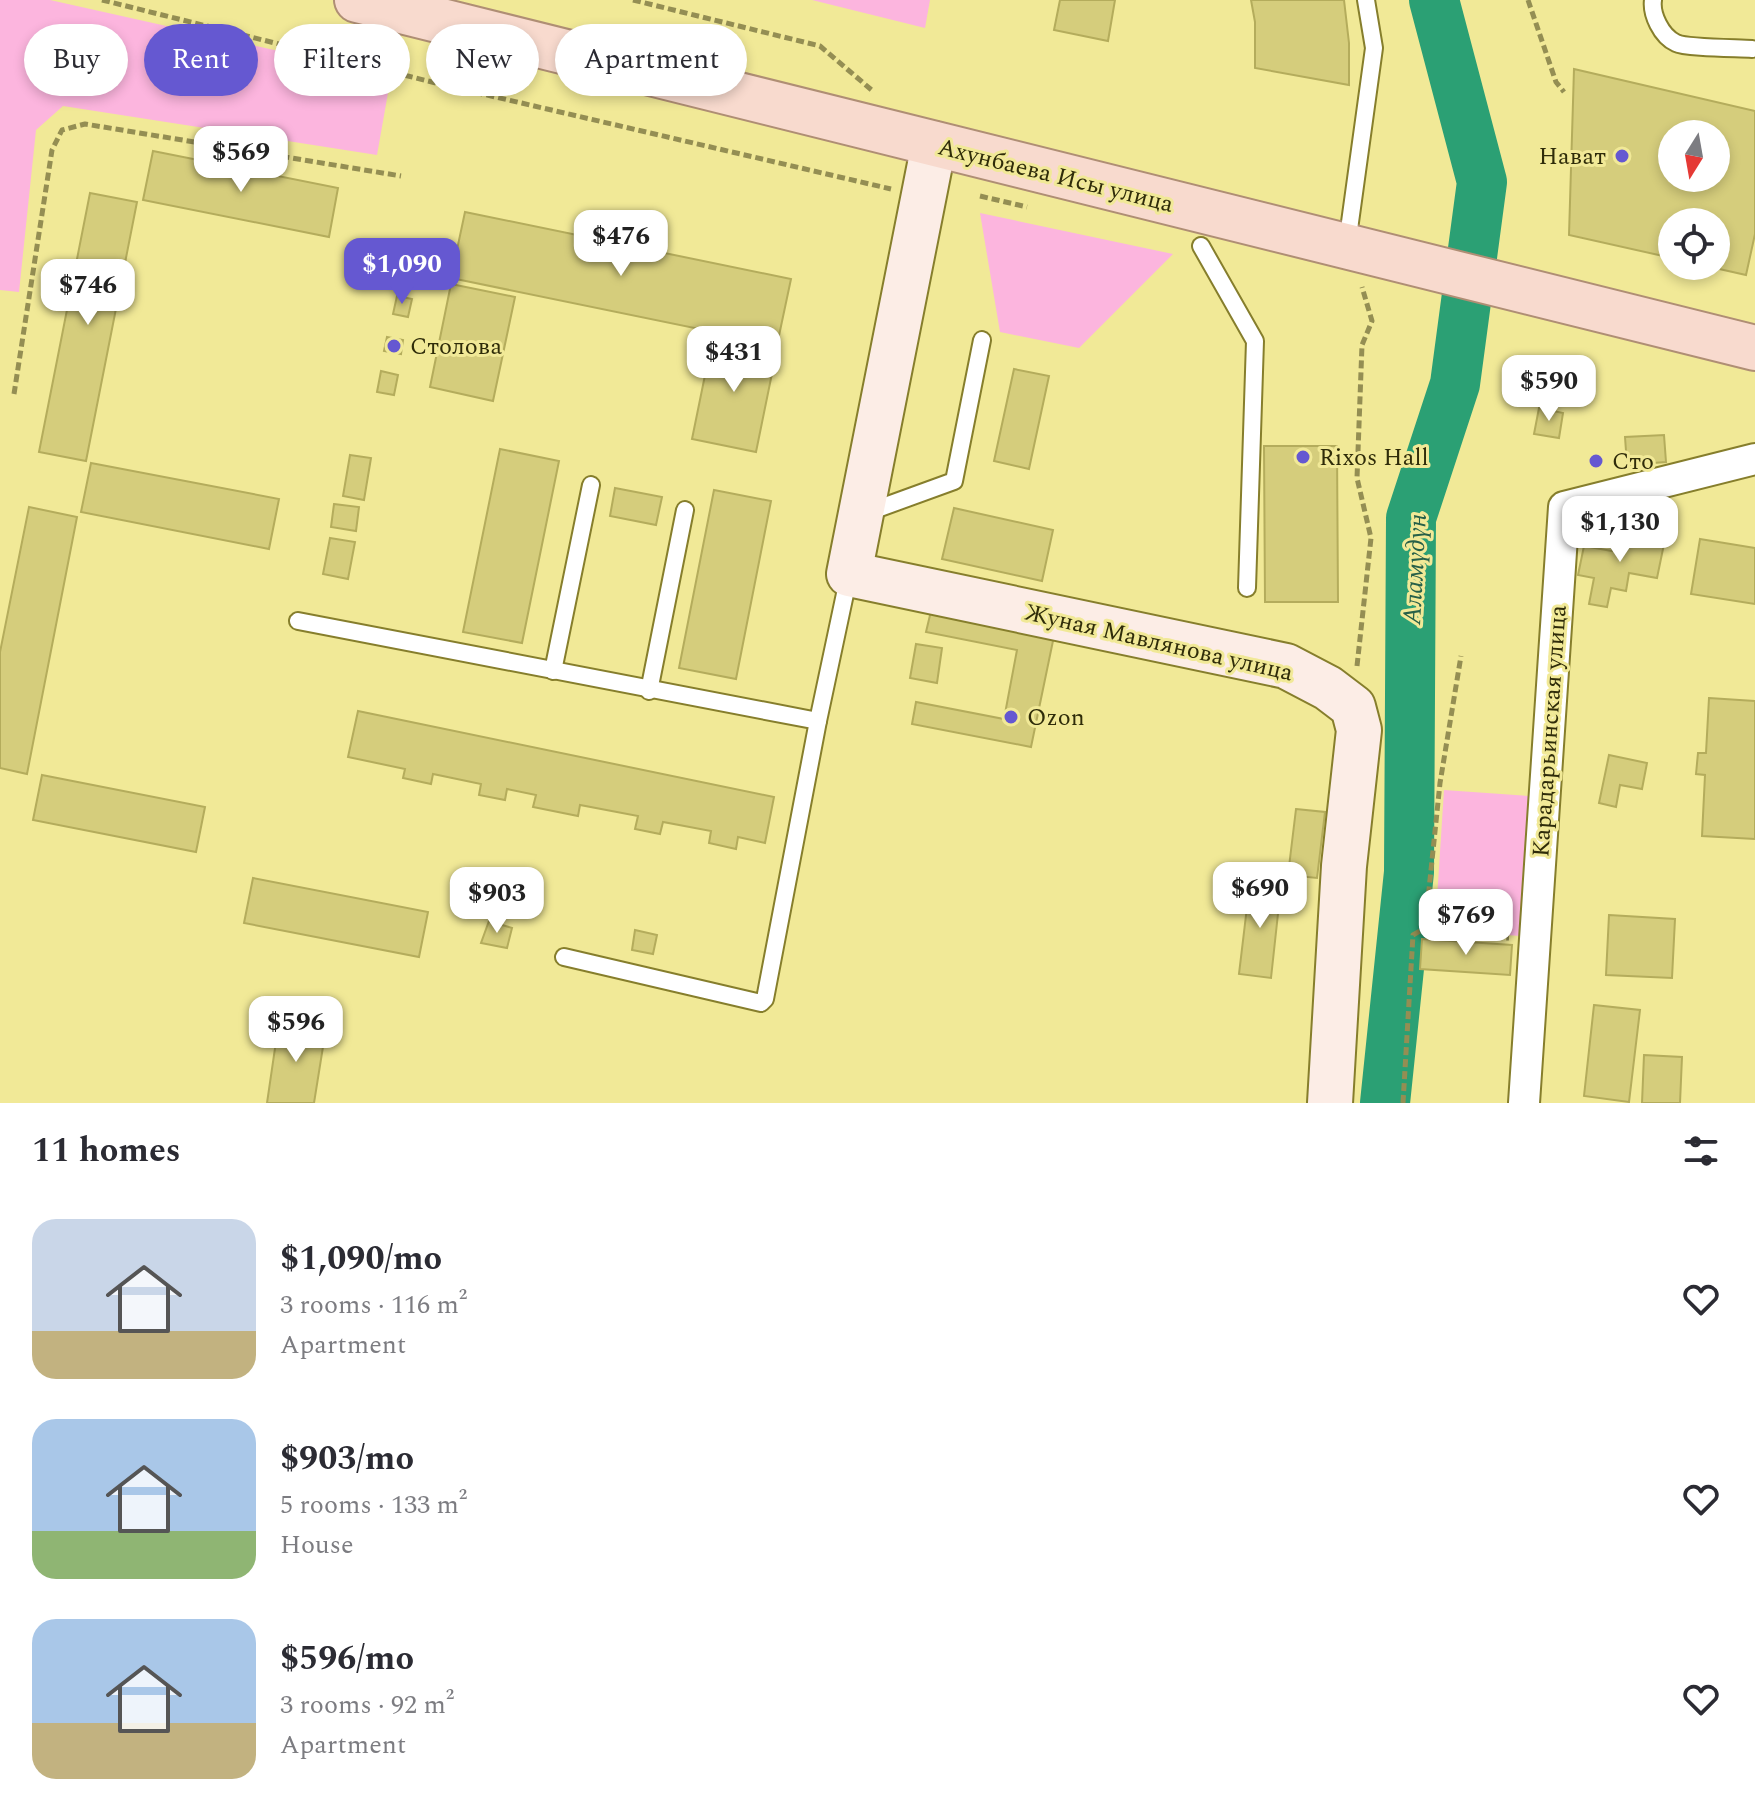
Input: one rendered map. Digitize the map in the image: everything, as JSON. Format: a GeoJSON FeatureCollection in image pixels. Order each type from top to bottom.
{"type":"FeatureCollection","features":[{"type":"Feature","properties":{"kind":"main road","name":"Ахунбаева Исы улица"},"geometry":{"type":"LineString","coordinates":[[357,0],[934,144],[1357,260],[1565,300],[1755,348]]}},
{"type":"Feature","properties":{"kind":"street"},"geometry":{"type":"LineString","coordinates":[[849,574],[934,144]]}},
{"type":"Feature","properties":{"kind":"street","name":"Карадарьинская улица"},"geometry":{"type":"LineString","coordinates":[[1524,1103],[1564,507],[1755,459]]}},
{"type":"Feature","properties":{"kind":"street","name":"Жуная Мавлянова улица"},"geometry":{"type":"LineString","coordinates":[[849,574],[1286,666],[1328,688],[1353,707]]}},
{"type":"Feature","properties":{"kind":"street"},"geometry":{"type":"LineString","coordinates":[[1330,1103],[1344,866],[1359,730],[1353,707]]}},
{"type":"Feature","properties":{"kind":"lane"},"geometry":{"type":"LineString","coordinates":[[1357,260],[1374,48],[1366,0]]}},
{"type":"Feature","properties":{"kind":"lane"},"geometry":{"type":"LineString","coordinates":[[1653,0],[1652,11],[1663,31],[1676,43],[1752,49]]}},
{"type":"Feature","properties":{"kind":"lane"},"geometry":{"type":"LineString","coordinates":[[1201,246],[1255,341],[1247,588]]}},
{"type":"Feature","properties":{"kind":"lane"},"geometry":{"type":"LineString","coordinates":[[860,515],[954,481],[982,340]]}},
{"type":"Feature","properties":{"kind":"lane"},"geometry":{"type":"LineString","coordinates":[[553,671],[591,485]]}},
{"type":"Feature","properties":{"kind":"lane"},"geometry":{"type":"LineString","coordinates":[[649,691],[685,510]]}},
{"type":"Feature","properties":{"kind":"lane"},"geometry":{"type":"LineString","coordinates":[[564,957],[761,1003],[765,999],[849,574]]}},
{"type":"Feature","properties":{"kind":"lane"},"geometry":{"type":"LineString","coordinates":[[298,621],[649,691],[818,721]]}},
{"type":"Feature","properties":{"kind":"path"},"geometry":{"type":"LineString","coordinates":[[102,0],[444,85],[891,189]]}},
{"type":"Feature","properties":{"kind":"path"},"geometry":{"type":"LineString","coordinates":[[633,0],[820,46],[876,93]]}},
{"type":"Feature","properties":{"kind":"path"},"geometry":{"type":"LineString","coordinates":[[1528,0],[1556,82],[1564,92]]}},
{"type":"Feature","properties":{"kind":"path"},"geometry":{"type":"LineString","coordinates":[[14,394],[52,150],[62,130],[85,124],[401,176]]}},
{"type":"Feature","properties":{"kind":"path"},"geometry":{"type":"LineString","coordinates":[[1353,707],[1371,538],[1357,478],[1362,345],[1372,321],[1357,260]]}},
{"type":"Feature","properties":{"kind":"path"},"geometry":{"type":"LineString","coordinates":[[1425,928],[1440,783],[1461,656]]}},
{"type":"Feature","properties":{"kind":"path"},"geometry":{"type":"LineString","coordinates":[[1425,928],[1433,935],[1535,939]]}},
{"type":"Feature","properties":{"kind":"path"},"geometry":{"type":"LineString","coordinates":[[1403,1103],[1413,935],[1425,928]]}},
{"type":"Feature","properties":{"kind":"shaded area"},"geometry":{"type":"Polygon","coordinates":[[[0,0],[50,0],[158,24],[144,24],[144,96],[258,96],[258,46],[274,50],[274,96],[387,96],[377,155],[63,106],[36,130],[19,292],[0,290],[0,0]]]}},
{"type":"Feature","properties":{"kind":"shaded area"},"geometry":{"type":"Polygon","coordinates":[[[812,0],[930,0],[925,28],[812,0]]]}},
{"type":"Feature","properties":{"kind":"shaded area"},"geometry":{"type":"Polygon","coordinates":[[[980,213],[1173,254],[1079,348],[1000,332],[980,213]]]}},
{"type":"Feature","properties":{"kind":"shaded area"},"geometry":{"type":"Polygon","coordinates":[[[1444,790],[1529,796],[1520,936],[1435,930],[1444,790]]]}},
{"type":"Feature","properties":{"kind":"building"},"geometry":{"type":"Polygon","coordinates":[[[1060,0],[1115,0],[1108,41],[1054,30],[1060,0]]]}},
{"type":"Feature","properties":{"kind":"building"},"geometry":{"type":"Polygon","coordinates":[[[1251,0],[1344,0],[1349,43],[1349,85],[1255,68],[1255,22],[1251,0]]]}},
{"type":"Feature","properties":{"kind":"building","name":"Нават"},"geometry":{"type":"Polygon","coordinates":[[[1574,69],[1755,111],[1755,234],[1746,275],[1730,271],[1730,208],[1658,208],[1658,255],[1569,235],[1574,69]]]}},
{"type":"Feature","properties":{"kind":"building"},"geometry":{"type":"Polygon","coordinates":[[[153,151],[338,188],[329,237],[143,200],[153,151]]]}},
{"type":"Feature","properties":{"kind":"building"},"geometry":{"type":"Polygon","coordinates":[[[90,193],[137,202],[86,461],[39,452],[90,193]]]}},
{"type":"Feature","properties":{"kind":"building"},"geometry":{"type":"Polygon","coordinates":[[[465,212],[791,279],[777,345],[451,278],[465,212]]]}},
{"type":"Feature","properties":{"kind":"building"},"geometry":{"type":"Polygon","coordinates":[[[451,284],[515,297],[493,401],[430,387],[451,284]]]}},
{"type":"Feature","properties":{"kind":"building"},"geometry":{"type":"Polygon","coordinates":[[[397,296],[412,299],[408,317],[393,314],[397,296]]]}},
{"type":"Feature","properties":{"kind":"building"},"geometry":{"type":"Polygon","coordinates":[[[713,336],[777,349],[756,452],[692,439],[713,336]]]}},
{"type":"Feature","properties":{"kind":"building","name":"Столова"},"geometry":{"type":"Polygon","coordinates":[[[387,337],[403,340],[401,354],[384,351],[387,337]]]}},
{"type":"Feature","properties":{"kind":"building"},"geometry":{"type":"Polygon","coordinates":[[[1014,369],[1049,376],[1029,469],[994,461],[1014,369]]]}},
{"type":"Feature","properties":{"kind":"building"},"geometry":{"type":"Polygon","coordinates":[[[381,371],[398,375],[394,395],[377,392],[381,371]]]}},
{"type":"Feature","properties":{"kind":"building"},"geometry":{"type":"Polygon","coordinates":[[[1539,408],[1563,413],[1559,438],[1534,434],[1539,408]]]}},
{"type":"Feature","properties":{"kind":"building"},"geometry":{"type":"Polygon","coordinates":[[[1664,435],[1666,462],[1627,465],[1625,437],[1664,435]]]}},
{"type":"Feature","properties":{"kind":"building"},"geometry":{"type":"Polygon","coordinates":[[[1264,446],[1337,446],[1338,602],[1265,602],[1264,446]]]}},
{"type":"Feature","properties":{"kind":"building"},"geometry":{"type":"Polygon","coordinates":[[[500,449],[559,461],[522,643],[463,632],[500,449]]]}},
{"type":"Feature","properties":{"kind":"building"},"geometry":{"type":"Polygon","coordinates":[[[350,455],[371,458],[364,500],[343,496],[350,455]]]}},
{"type":"Feature","properties":{"kind":"building"},"geometry":{"type":"Polygon","coordinates":[[[91,463],[279,499],[269,549],[81,512],[91,463]]]}},
{"type":"Feature","properties":{"kind":"building"},"geometry":{"type":"Polygon","coordinates":[[[615,488],[662,497],[656,525],[610,516],[615,488]]]}},
{"type":"Feature","properties":{"kind":"building"},"geometry":{"type":"Polygon","coordinates":[[[714,490],[771,501],[736,679],[679,668],[714,490]]]}},
{"type":"Feature","properties":{"kind":"building"},"geometry":{"type":"Polygon","coordinates":[[[334,504],[359,507],[356,531],[331,527],[334,504]]]}},
{"type":"Feature","properties":{"kind":"building"},"geometry":{"type":"Polygon","coordinates":[[[29,507],[77,517],[27,774],[0,768],[0,652],[29,507]]]}},
{"type":"Feature","properties":{"kind":"building"},"geometry":{"type":"Polygon","coordinates":[[[954,508],[1053,530],[1042,581],[942,559],[954,508]]]}},
{"type":"Feature","properties":{"kind":"building"},"geometry":{"type":"Polygon","coordinates":[[[1632,525],[1643,528],[1641,540],[1664,544],[1657,578],[1629,573],[1626,591],[1611,588],[1607,607],[1589,604],[1594,578],[1578,575],[1584,546],[1612,551],[1616,531],[1630,533],[1632,525]]]}},
{"type":"Feature","properties":{"kind":"building"},"geometry":{"type":"Polygon","coordinates":[[[330,538],[355,542],[348,579],[323,574],[330,538]]]}},
{"type":"Feature","properties":{"kind":"building"},"geometry":{"type":"Polygon","coordinates":[[[1700,539],[1755,548],[1755,604],[1691,594],[1700,539]]]}},
{"type":"Feature","properties":{"kind":"building"},"geometry":{"type":"Polygon","coordinates":[[[931,611],[1054,636],[1031,747],[912,724],[916,702],[1004,719],[1017,650],[926,632],[931,611]]]}},
{"type":"Feature","properties":{"kind":"building"},"geometry":{"type":"Polygon","coordinates":[[[916,644],[942,648],[937,683],[910,678],[916,644]]]}},
{"type":"Feature","properties":{"kind":"building"},"geometry":{"type":"Polygon","coordinates":[[[1709,698],[1755,701],[1755,839],[1702,836],[1705,775],[1696,774],[1698,753],[1706,753],[1709,698]]]}},
{"type":"Feature","properties":{"kind":"building"},"geometry":{"type":"Polygon","coordinates":[[[358,711],[774,797],[765,843],[738,837],[736,849],[709,843],[711,831],[663,822],[660,834],[635,829],[638,816],[580,805],[578,816],[533,807],[536,795],[507,789],[505,800],[479,795],[481,784],[433,774],[431,784],[403,778],[405,769],[348,757],[358,711]]]}},
{"type":"Feature","properties":{"kind":"building"},"geometry":{"type":"Polygon","coordinates":[[[1609,755],[1647,763],[1642,789],[1620,785],[1616,807],[1599,803],[1609,755]]]}},
{"type":"Feature","properties":{"kind":"building"},"geometry":{"type":"Polygon","coordinates":[[[42,775],[205,807],[196,852],[33,820],[42,775]]]}},
{"type":"Feature","properties":{"kind":"building"},"geometry":{"type":"Polygon","coordinates":[[[1296,809],[1325,812],[1317,878],[1288,875],[1296,809]]]}},
{"type":"Feature","properties":{"kind":"building"},"geometry":{"type":"Polygon","coordinates":[[[253,878],[428,912],[419,957],[244,923],[253,878]]]}},
{"type":"Feature","properties":{"kind":"building"},"geometry":{"type":"Polygon","coordinates":[[[1250,882],[1281,886],[1271,978],[1239,974],[1250,882]]]}},
{"type":"Feature","properties":{"kind":"building"},"geometry":{"type":"Polygon","coordinates":[[[1609,915],[1675,919],[1672,978],[1606,975],[1609,915]]]}},
{"type":"Feature","properties":{"kind":"building"},"geometry":{"type":"Polygon","coordinates":[[[489,921],[512,928],[507,948],[481,943],[489,921]]]}},
{"type":"Feature","properties":{"kind":"building"},"geometry":{"type":"Polygon","coordinates":[[[635,930],[657,935],[653,954],[632,950],[635,930]]]}},
{"type":"Feature","properties":{"kind":"building"},"geometry":{"type":"Polygon","coordinates":[[[1422,939],[1512,945],[1510,975],[1420,969],[1422,939]]]}},
{"type":"Feature","properties":{"kind":"building"},"geometry":{"type":"Polygon","coordinates":[[[1594,1005],[1640,1010],[1629,1102],[1584,1096],[1594,1005]]]}},
{"type":"Feature","properties":{"kind":"building"},"geometry":{"type":"Polygon","coordinates":[[[279,1021],[326,1028],[314,1103],[267,1103],[279,1021]]]}},
{"type":"Feature","properties":{"kind":"building"},"geometry":{"type":"Polygon","coordinates":[[[1644,1055],[1682,1057],[1680,1103],[1642,1103],[1644,1055]]]}},
{"type":"Feature","properties":{"kind":"waterway","name":"Аламүдүн"},"geometry":{"type":"LineString","coordinates":[[1385,1103],[1409,872],[1411,518],[1455,384],[1482,182],[1434,0]]}},
{"type":"Feature","properties":{"kind":"place","name":"Нават"},"geometry":{"type":"Point","coordinates":[1622,156]}},
{"type":"Feature","properties":{"kind":"place","name":"Столова"},"geometry":{"type":"Point","coordinates":[394,346]}},
{"type":"Feature","properties":{"kind":"place","name":"Rixos Hall"},"geometry":{"type":"Point","coordinates":[1303,457]}},
{"type":"Feature","properties":{"kind":"place","name":"Сто"},"geometry":{"type":"Point","coordinates":[1596,461]}},
{"type":"Feature","properties":{"kind":"place","name":"Ozon"},"geometry":{"type":"Point","coordinates":[1011,717]}}]}
